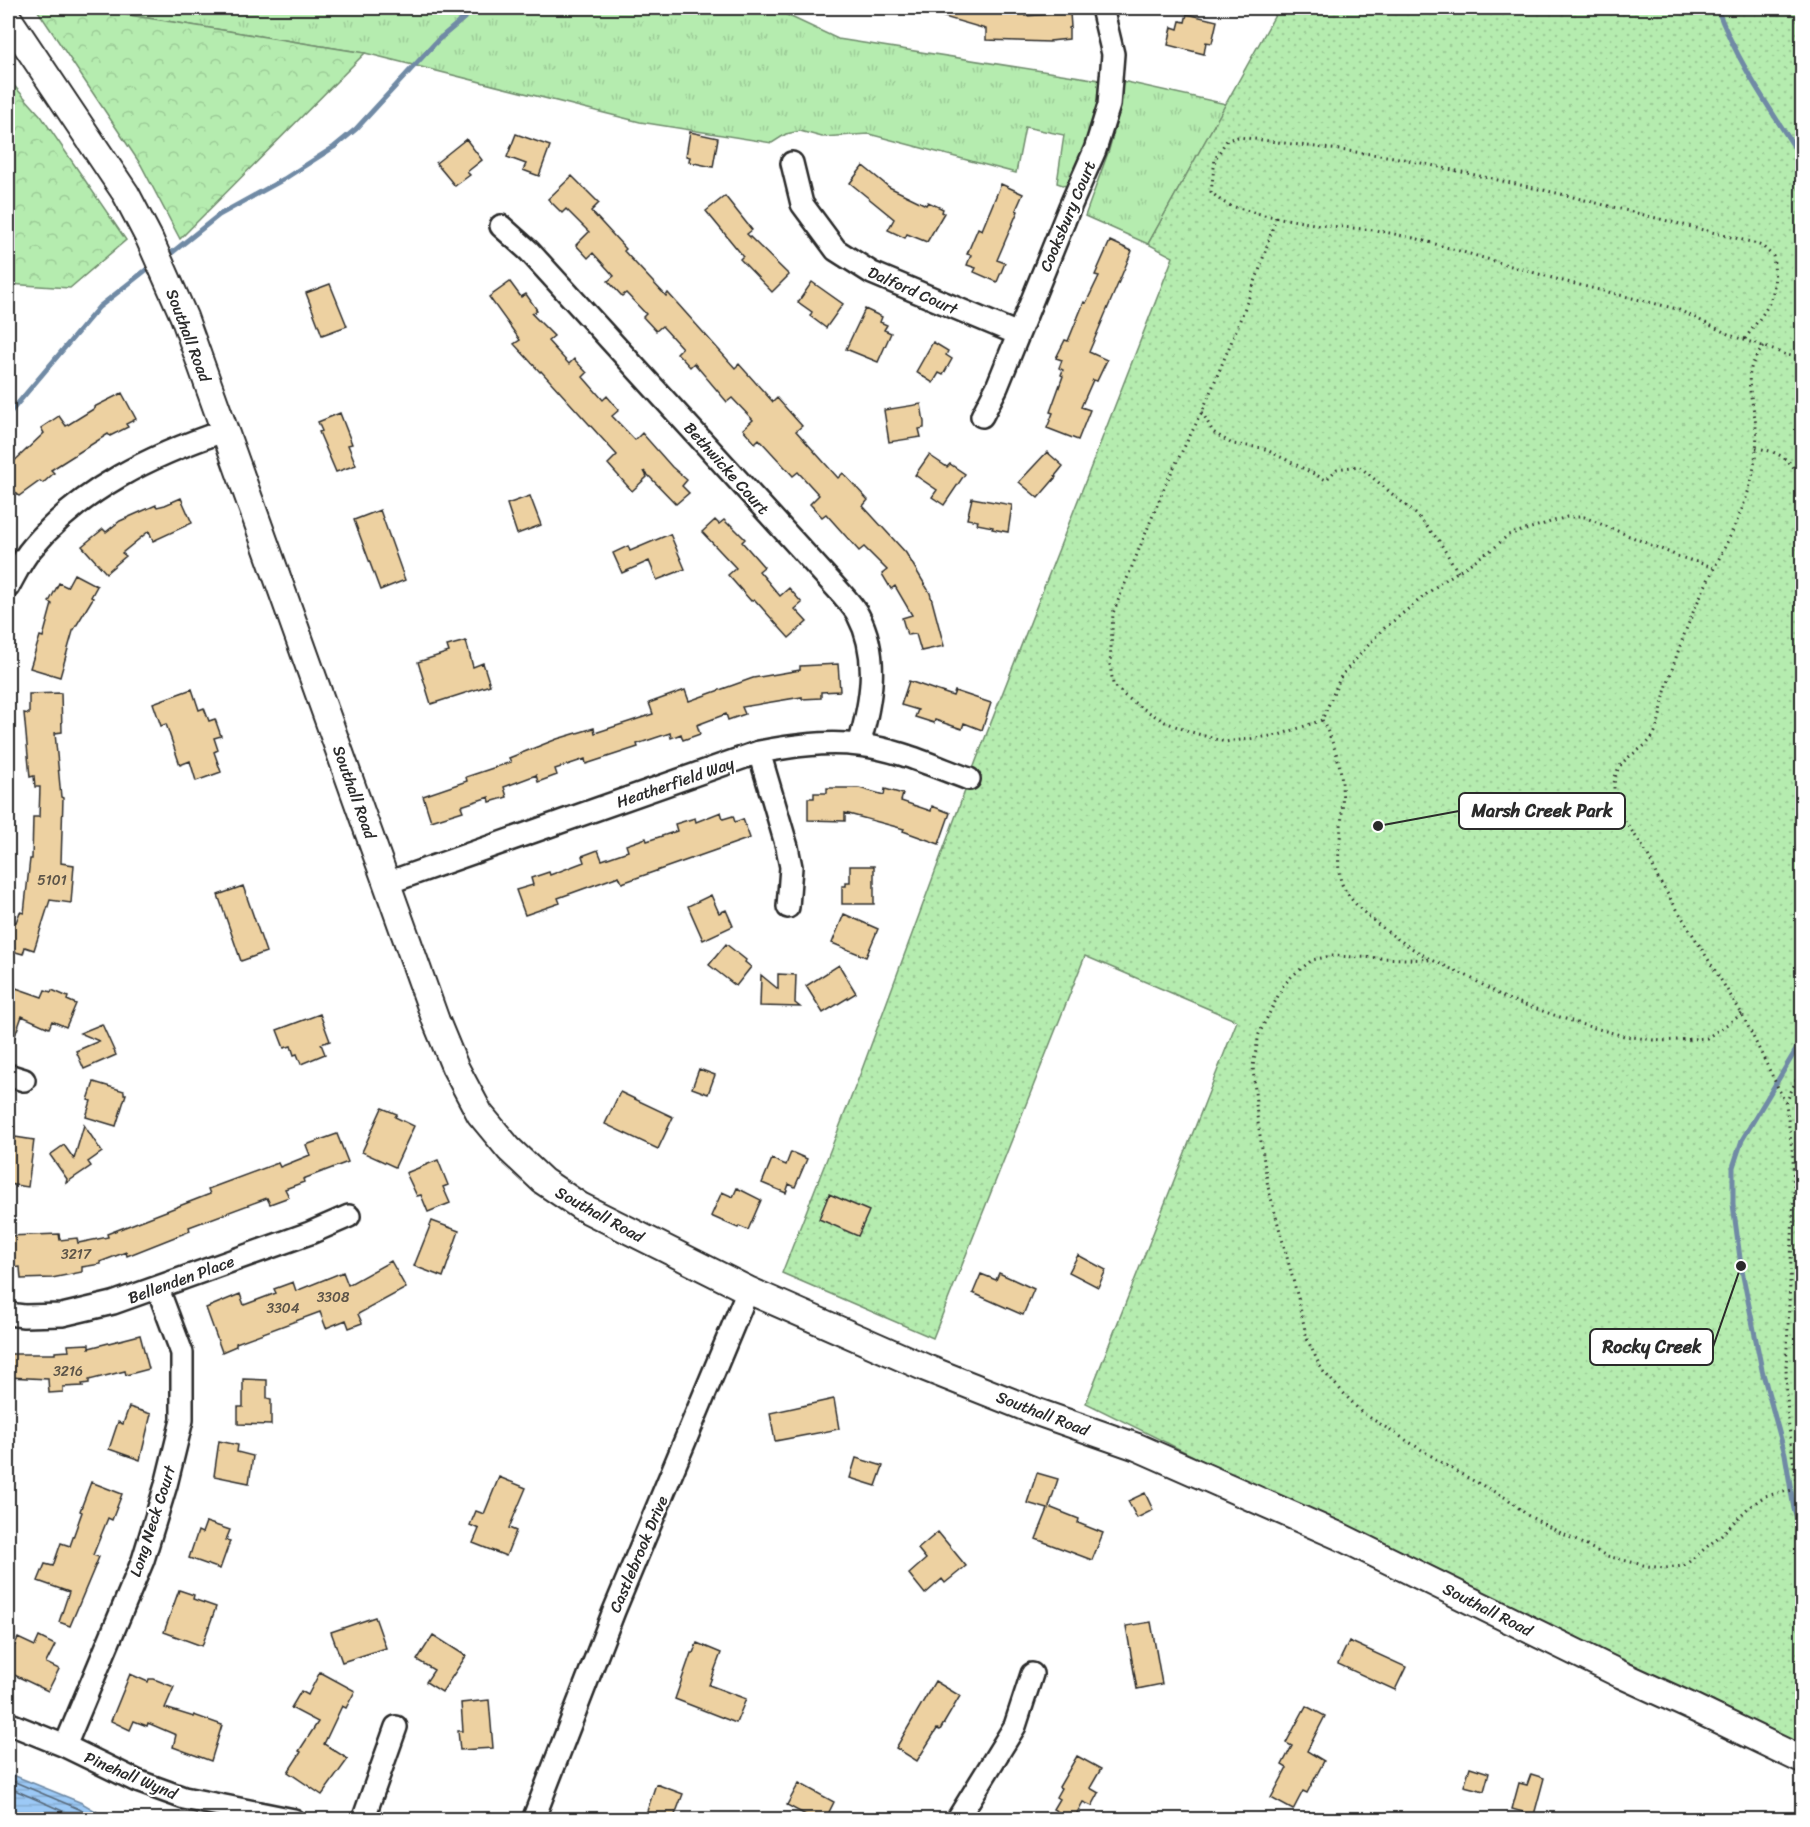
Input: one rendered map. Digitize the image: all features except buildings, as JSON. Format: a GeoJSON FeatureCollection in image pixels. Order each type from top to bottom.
{"type":"FeatureCollection","features":[{"type":"Feature","properties":{"kind":"street","name":"Cooksbury Court"},"geometry":{"type":"LineString","coordinates":[[982,416],[997,387],[1095,150],[1109,105],[1113,54],[1102,8]]}},
{"type":"Feature","properties":{"kind":"street","name":"Southall Road"},"geometry":{"type":"LineString","coordinates":[[8,18],[106,164],[140,220],[184,317],[435,1021],[455,1067],[480,1114],[509,1149],[543,1181],[580,1206],[748,1290],[926,1368],[1037,1412],[1137,1447],[1339,1536],[1622,1675],[1803,1760]]}},
{"type":"Feature","properties":{"kind":"street","name":"Dalford Court"},"geometry":{"type":"LineString","coordinates":[[792,164],[802,204],[836,250],[872,273],[1018,334]]}},
{"type":"Feature","properties":{"kind":"street","name":"Bethwicke Court"},"geometry":{"type":"LineString","coordinates":[[501,226],[529,251],[858,614],[867,636],[872,660],[870,697],[859,745]]}},
{"type":"Feature","properties":{"kind":"street"},"geometry":{"type":"LineString","coordinates":[[8,587],[30,549],[58,520],[96,489],[177,447],[224,432]]}},
{"type":"Feature","properties":{"kind":"street","name":"Heatherfield Way"},"geometry":{"type":"LineString","coordinates":[[387,883],[759,752],[786,747],[823,743],[859,745],[892,751],[969,778]]}},
{"type":"Feature","properties":{"kind":"street"},"geometry":{"type":"LineString","coordinates":[[759,752],[791,867],[788,907]]}},
{"type":"Feature","properties":{"kind":"street","name":"Bellenden Place"},"geometry":{"type":"LineString","coordinates":[[8,1314],[62,1315],[113,1304],[185,1276],[310,1233],[349,1216]]}},
{"type":"Feature","properties":{"kind":"street","name":"Long Neck Court"},"geometry":{"type":"LineString","coordinates":[[65,1746],[142,1560],[166,1485],[182,1420],[182,1353],[158,1288]]}},
{"type":"Feature","properties":{"kind":"street","name":"Castlebrook Drive"},"geometry":{"type":"LineString","coordinates":[[533,1820],[614,1611],[748,1290]]}},
{"type":"Feature","properties":{"kind":"street"},"geometry":{"type":"LineString","coordinates":[[957,1820],[1015,1726],[1032,1674]]}},
{"type":"Feature","properties":{"kind":"street","name":"Pinehall Wynd"},"geometry":{"type":"LineString","coordinates":[[8,1723],[65,1746],[137,1781],[184,1798],[294,1820]]}},
{"type":"Feature","properties":{"kind":"street"},"geometry":{"type":"LineString","coordinates":[[363,1820],[396,1727]]}},
{"type":"Feature","properties":{"kind":"path"},"geometry":{"type":"LineString","coordinates":[[1745,339],[1762,317],[1774,292],[1776,273],[1773,256],[1762,246],[1751,242],[1683,223],[1380,154],[1238,137],[1227,140],[1215,159],[1211,192],[1231,206],[1319,225],[1375,230],[1418,239],[1563,281],[1677,309],[1730,335],[1803,360]]}},
{"type":"Feature","properties":{"kind":"path"},"geometry":{"type":"LineString","coordinates":[[1276,217],[1258,274],[1202,412],[1167,482],[1113,613],[1110,664],[1113,684],[1125,696],[1165,722],[1225,742],[1279,735],[1322,720],[1341,676],[1381,631],[1439,584],[1494,548],[1508,536],[1567,517],[1584,517],[1680,557],[1714,567]]}},
{"type":"Feature","properties":{"kind":"path"},"geometry":{"type":"LineString","coordinates":[[1764,347],[1751,365],[1748,380],[1756,425],[1756,448],[1752,475],[1746,494],[1728,540],[1692,616],[1666,689],[1654,734],[1648,744],[1633,752],[1620,767],[1614,788],[1616,803],[1647,854],[1657,877],[1742,1014],[1786,1104],[1793,1157],[1794,1195],[1786,1369],[1788,1420],[1797,1489]]}},
{"type":"Feature","properties":{"kind":"path"},"geometry":{"type":"LineString","coordinates":[[1202,412],[1213,432],[1232,444],[1263,448],[1326,480],[1337,469],[1359,466],[1416,515],[1439,541],[1458,572]]}},
{"type":"Feature","properties":{"kind":"path"},"geometry":{"type":"LineString","coordinates":[[1756,448],[1772,451],[1792,465],[1803,484]]}},
{"type":"Feature","properties":{"kind":"path"},"geometry":{"type":"LineString","coordinates":[[1322,720],[1337,752],[1343,786],[1339,860],[1342,883],[1356,905],[1407,946],[1505,998],[1580,1024],[1624,1036],[1662,1041],[1707,1038],[1742,1014]]}},
{"type":"Feature","properties":{"kind":"path"},"geometry":{"type":"LineString","coordinates":[[1432,960],[1358,956],[1331,956],[1312,960],[1299,969],[1283,986],[1259,1034],[1253,1066],[1257,1116],[1268,1187],[1307,1339],[1322,1370],[1361,1412],[1457,1472],[1508,1499],[1527,1515],[1607,1556],[1647,1566],[1665,1568],[1684,1566],[1721,1535],[1748,1508],[1765,1496],[1797,1489],[1803,1491]]}},
{"type":"Feature","properties":{"kind":"path"},"geometry":{"type":"LineString","coordinates":[[1786,1104],[1803,1067]]}},
{"type":"Feature","properties":{"kind":"green space"},"geometry":{"type":"Polygon","coordinates":[[[36,8],[85,8],[365,53],[180,239],[141,165],[36,8]]]}},
{"type":"Feature","properties":{"kind":"green space"},"geometry":{"type":"Polygon","coordinates":[[[85,8],[772,8],[838,39],[1099,80],[1097,109],[1071,188],[1057,183],[1064,135],[1025,127],[1016,173],[869,134],[822,137],[800,131],[786,134],[772,143],[640,122],[365,53],[85,8]]]}},
{"type":"Feature","properties":{"kind":"green space"},"geometry":{"type":"Polygon","coordinates":[[[1279,8],[1802,8],[1802,1757],[1086,1403],[1237,1021],[1085,956],[933,1338],[782,1273],[861,1072],[976,761],[1173,257],[1148,244],[1279,8]]]}},
{"type":"Feature","properties":{"kind":"green space"},"geometry":{"type":"Polygon","coordinates":[[[8,79],[41,116],[126,240],[70,288],[8,284],[8,79]]]}},
{"type":"Feature","properties":{"kind":"green space"},"geometry":{"type":"Polygon","coordinates":[[[1122,81],[1226,104],[1148,244],[1085,216],[1109,150],[1117,120],[1122,81]]]}},
{"type":"Feature","properties":{"kind":"water"},"geometry":{"type":"Polygon","coordinates":[[[8,1773],[82,1803],[109,1819],[8,1819],[8,1773]]]}},
{"type":"Feature","properties":{"kind":"waterway"},"geometry":{"type":"LineString","coordinates":[[169,255],[219,215],[284,179],[334,147],[356,129],[438,40],[476,8]]}},
{"type":"Feature","properties":{"kind":"waterway"},"geometry":{"type":"LineString","coordinates":[[1717,8],[1745,67],[1802,159]]}},
{"type":"Feature","properties":{"kind":"waterway"},"geometry":{"type":"LineString","coordinates":[[8,415],[99,307],[146,270]]}},
{"type":"Feature","properties":{"kind":"waterway"},"geometry":{"type":"LineString","coordinates":[[1802,1040],[1742,1140],[1733,1167],[1733,1204],[1741,1266],[1762,1370],[1785,1454],[1794,1509],[1802,1532]]}},
{"type":"Feature","properties":{"kind":"place","name":"Marsh Creek Park"},"geometry":{"type":"Point","coordinates":[1378,826]}},
{"type":"Feature","properties":{"kind":"place","name":"Rocky Creek"},"geometry":{"type":"Point","coordinates":[1741,1266]}}]}
